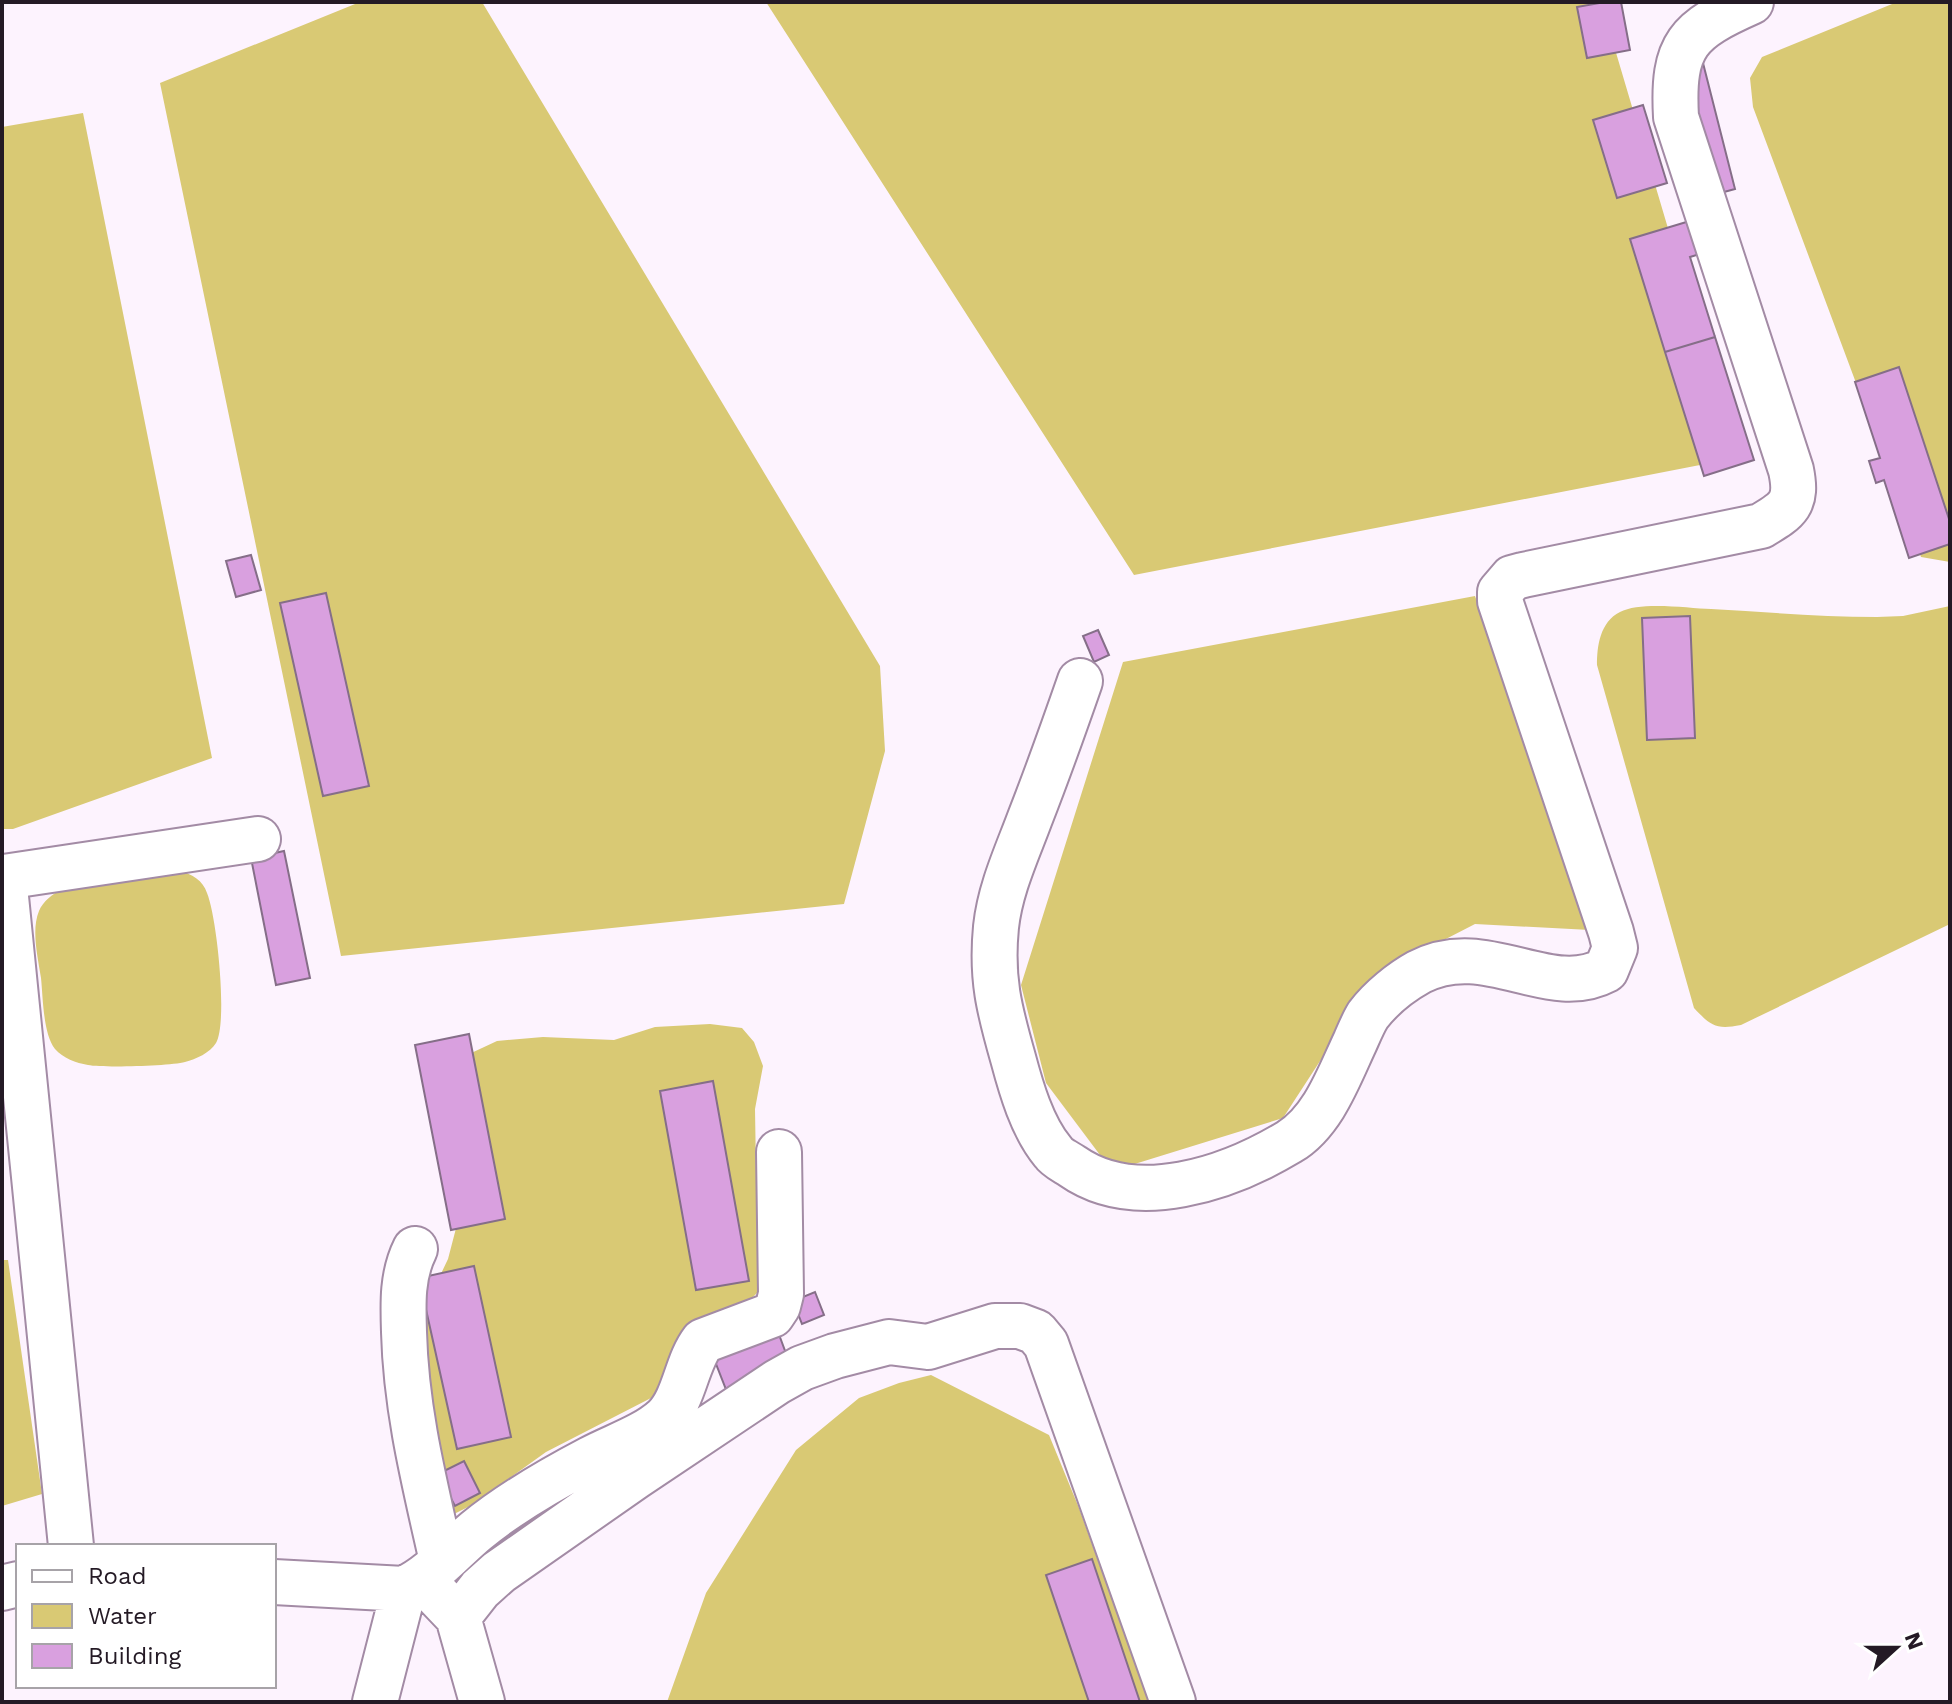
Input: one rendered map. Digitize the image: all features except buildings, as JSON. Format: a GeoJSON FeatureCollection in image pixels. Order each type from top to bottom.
{"type":"FeatureCollection","features":[{"type":"Feature","properties":{"kind":"street"},"geometry":{"type":"LineString","coordinates":[[1080,681],[1003,891],[993,969],[1000,1011],[1018,1078],[1039,1130],[1054,1154],[1080,1172],[1111,1185],[1168,1187],[1245,1164],[1292,1140],[1315,1117],[1332,1091],[1367,1016],[1386,996],[1414,975],[1438,963],[1485,961],[1562,979],[1583,979],[1606,970],[1615,948],[1611,932],[1500,601],[1500,592],[1512,578],[1523,575],[1761,526],[1792,503],[1794,485],[1791,470],[1676,117],[1674,83],[1682,55],[1693,34],[1718,17],[1751,2]]}},
{"type":"Feature","properties":{"kind":"street"},"geometry":{"type":"LineString","coordinates":[[71,1544],[3,877],[258,839]]}},
{"type":"Feature","properties":{"kind":"street"},"geometry":{"type":"LineString","coordinates":[[276,1582],[423,1577],[478,1530],[547,1481],[651,1429],[668,1415],[703,1341],[772,1315],[778,1306],[781,1294],[779,1152]]}},
{"type":"Feature","properties":{"kind":"street"},"geometry":{"type":"LineString","coordinates":[[375,1702],[423,1577],[405,1360],[406,1267],[415,1249]]}},
{"type":"Feature","properties":{"kind":"street"},"geometry":{"type":"LineString","coordinates":[[458,1617],[499,1572],[635,1477],[802,1368],[889,1342],[928,1347],[995,1326],[1020,1326],[1036,1332],[1046,1344],[1173,1702]]}},
{"type":"Feature","properties":{"kind":"street"},"geometry":{"type":"LineString","coordinates":[[423,1577],[458,1617],[482,1702]]}},
{"type":"Feature","properties":{"kind":"water"},"geometry":{"type":"Polygon","coordinates":[[[360,2],[482,2],[880,666],[885,751],[844,904],[341,956],[160,83],[360,2]]]}},
{"type":"Feature","properties":{"kind":"water"},"geometry":{"type":"Polygon","coordinates":[[[766,2],[1601,2],[1736,458],[1134,575],[766,2]]]}},
{"type":"Feature","properties":{"kind":"water"},"geometry":{"type":"Polygon","coordinates":[[[1897,2],[1950,2],[1950,562],[1921,557],[1753,107],[1750,78],[1762,57],[1897,2]]]}},
{"type":"Feature","properties":{"kind":"water"},"geometry":{"type":"Polygon","coordinates":[[[83,113],[212,758],[13,829],[2,829],[2,127],[83,113]]]}},
{"type":"Feature","properties":{"kind":"water"},"geometry":{"type":"Polygon","coordinates":[[[1475,596],[1590,930],[1475,924],[1376,975],[1283,1118],[1112,1171],[1046,1083],[1021,985],[1123,662],[1475,596]]]}},
{"type":"Feature","properties":{"kind":"water"},"geometry":{"type":"Polygon","coordinates":[[[1652,606],[1877,617],[1903,616],[1950,606],[1950,924],[1741,1025],[1720,1027],[1710,1023],[1694,1008],[1597,665],[1604,628],[1620,612],[1652,606]]]}},
{"type":"Feature","properties":{"kind":"water"},"geometry":{"type":"Polygon","coordinates":[[[180,870],[200,881],[211,906],[221,993],[216,1043],[198,1057],[166,1065],[96,1066],[66,1057],[55,1049],[46,1025],[35,935],[39,911],[49,898],[82,882],[124,874],[180,870]]]}},
{"type":"Feature","properties":{"kind":"water"},"geometry":{"type":"Polygon","coordinates":[[[710,1024],[742,1028],[754,1042],[763,1066],[755,1109],[756,1171],[763,1249],[763,1276],[758,1292],[750,1300],[722,1309],[692,1331],[653,1397],[546,1452],[472,1505],[446,1518],[419,1320],[448,1259],[460,1213],[467,1055],[497,1041],[543,1037],[614,1040],[655,1027],[710,1024]]]}},
{"type":"Feature","properties":{"kind":"water"},"geometry":{"type":"Polygon","coordinates":[[[2,1260],[8,1260],[42,1494],[2,1506],[2,1260]]]}},
{"type":"Feature","properties":{"kind":"water"},"geometry":{"type":"Polygon","coordinates":[[[931,1375],[1049,1435],[1079,1508],[1149,1702],[667,1702],[706,1593],[796,1450],[859,1398],[931,1375]]]}}]}
